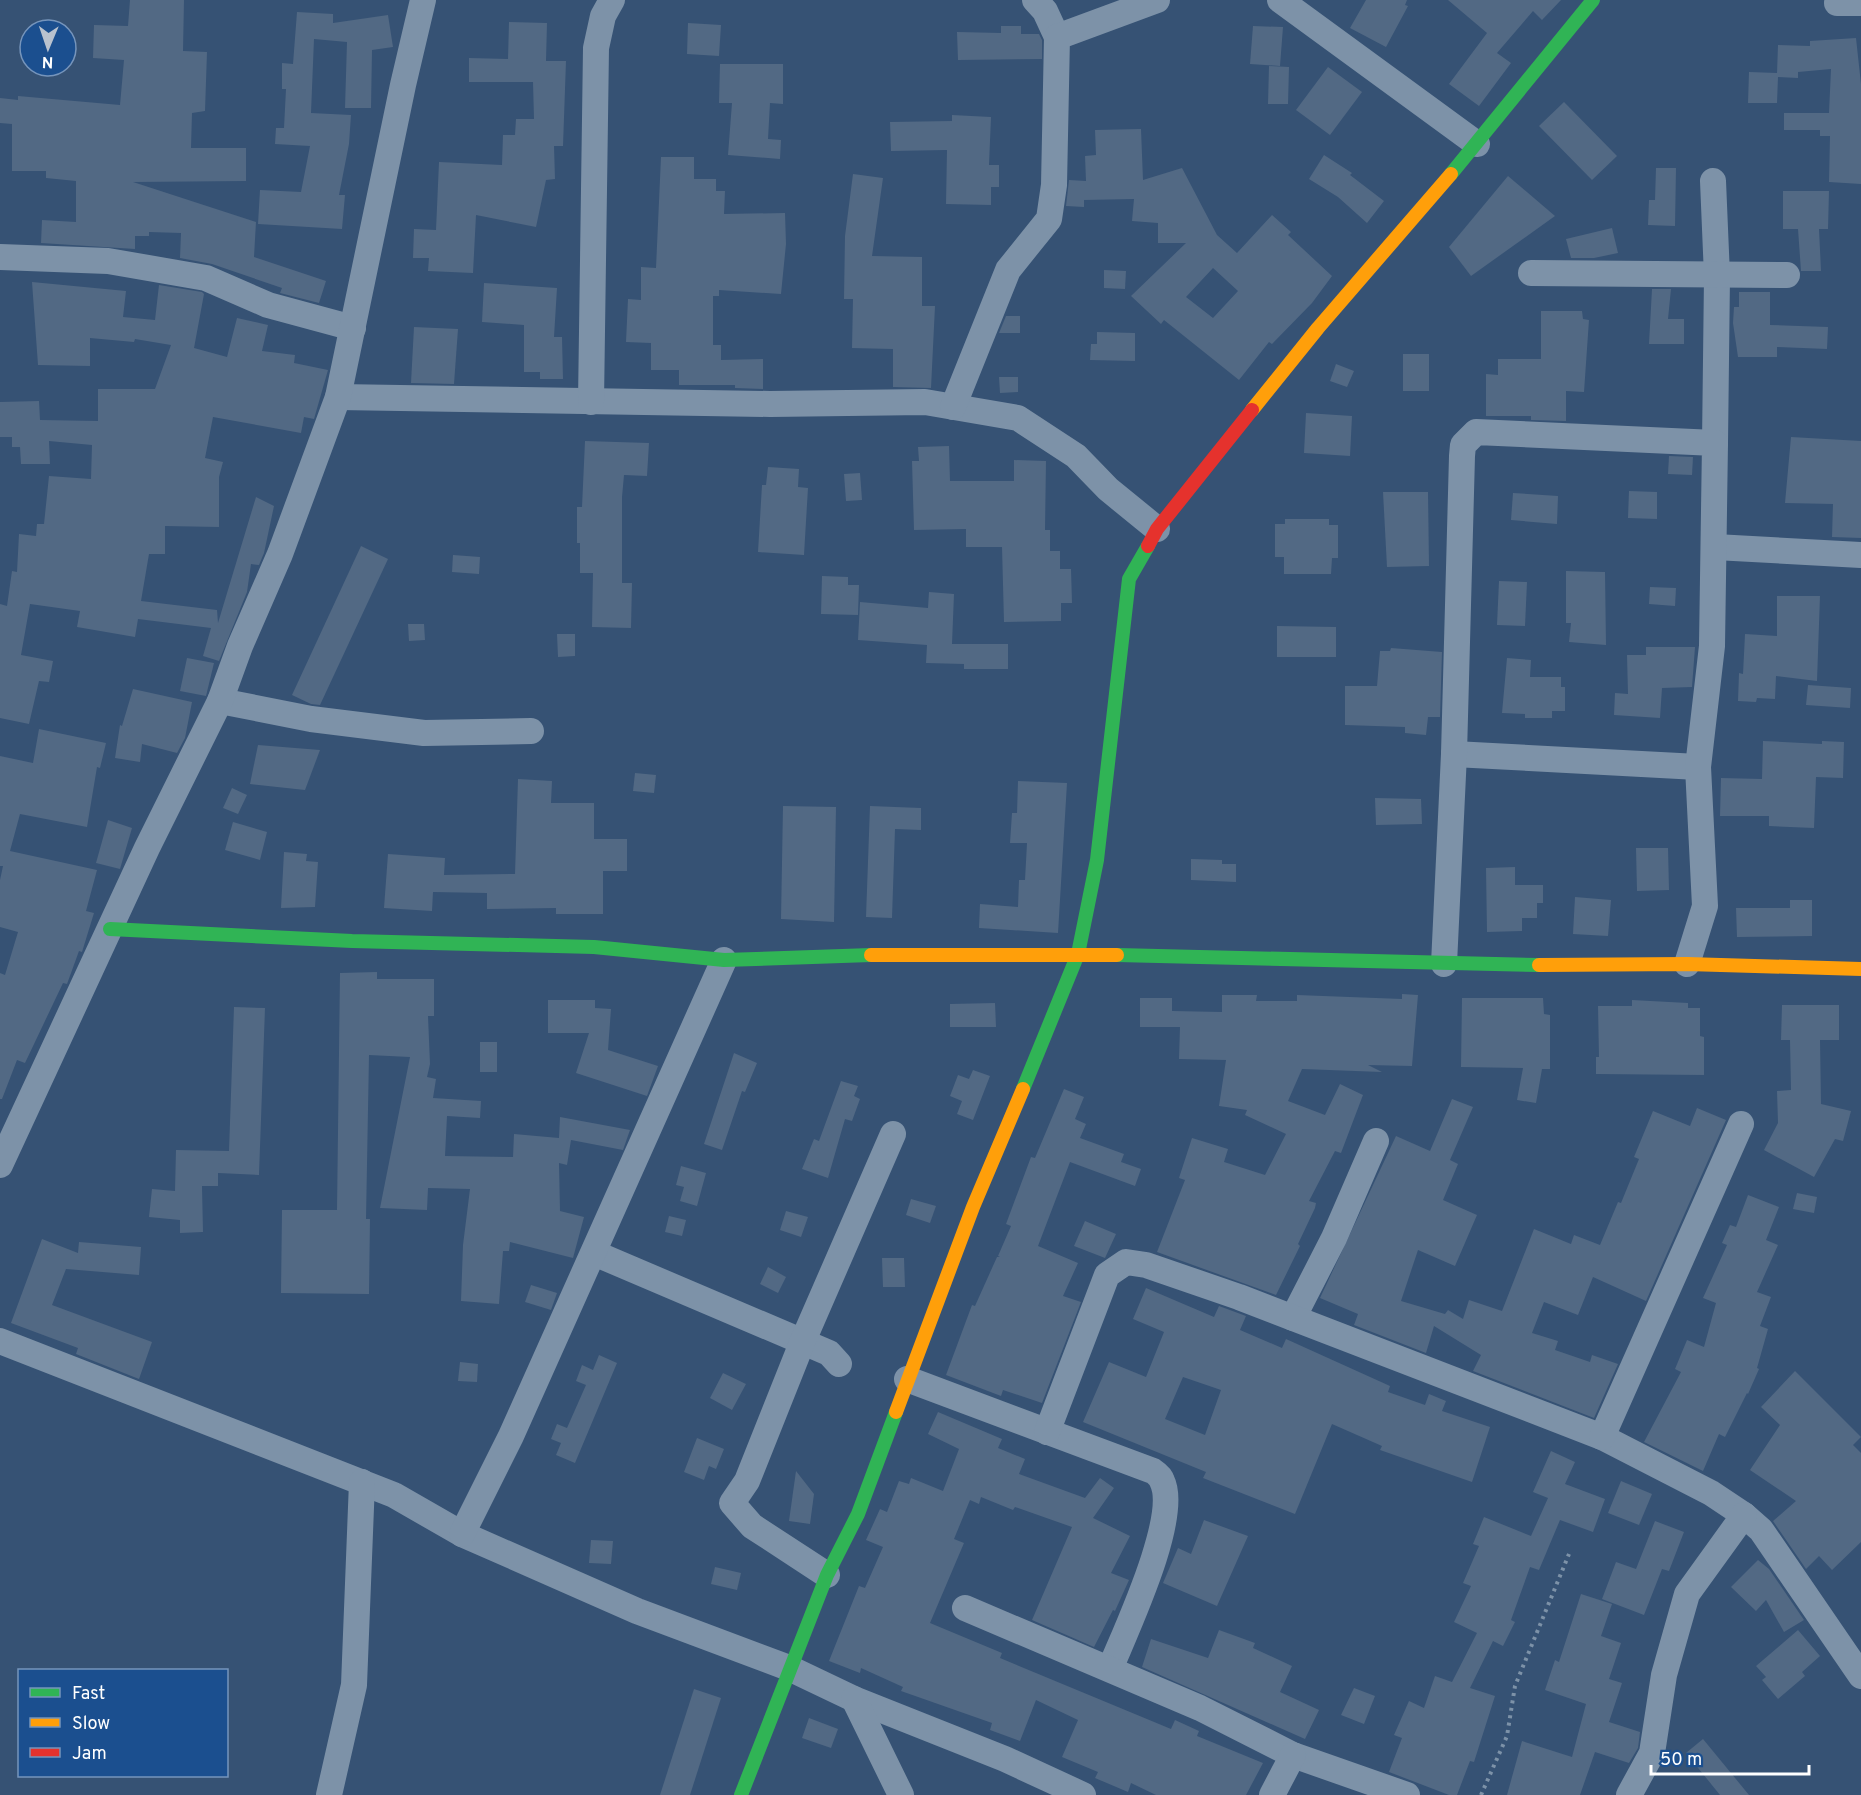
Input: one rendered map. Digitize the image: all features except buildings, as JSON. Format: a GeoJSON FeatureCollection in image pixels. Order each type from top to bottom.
{"type":"FeatureCollection","features":[{"type":"Feature","properties":{"kind":"street"},"geometry":{"type":"LineString","coordinates":[[0,1165],[220,701],[240,646],[280,554],[338,397],[423,0]]}},
{"type":"Feature","properties":{"kind":"street"},"geometry":{"type":"LineString","coordinates":[[591,402],[596,48],[603,16],[612,0]]}},
{"type":"Feature","properties":{"kind":"street"},"geometry":{"type":"LineString","coordinates":[[953,406],[1008,270],[1049,219],[1054,185],[1057,37],[1045,11],[1035,0]]}},
{"type":"Feature","properties":{"kind":"street"},"geometry":{"type":"LineString","coordinates":[[1057,37],[1158,0]]}},
{"type":"Feature","properties":{"kind":"street"},"geometry":{"type":"LineString","coordinates":[[1280,0],[1477,144]]}},
{"type":"Feature","properties":{"kind":"street"},"geometry":{"type":"LineString","coordinates":[[741,1795],[827,1575],[858,1514],[974,1207],[1078,954],[1096,860],[1129,579],[1157,529],[1318,328],[1477,144],[1593,0]]}},
{"type":"Feature","properties":{"kind":"street"},"geometry":{"type":"LineString","coordinates":[[1687,964],[1705,906],[1698,767],[1712,645],[1715,547],[1717,276],[1713,181]]}},
{"type":"Feature","properties":{"kind":"street"},"geometry":{"type":"LineString","coordinates":[[0,257],[108,261],[206,278],[268,305],[353,328]]}},
{"type":"Feature","properties":{"kind":"street"},"geometry":{"type":"LineString","coordinates":[[1531,273],[1787,275]]}},
{"type":"Feature","properties":{"kind":"street"},"geometry":{"type":"LineString","coordinates":[[338,397],[770,404],[925,402],[953,406],[1018,418],[1048,435],[1076,456],[1108,489],[1157,529]]}},
{"type":"Feature","properties":{"kind":"street"},"geometry":{"type":"LineString","coordinates":[[1444,964],[1454,754],[1461,456],[1467,438],[1476,432],[1530,433],[1714,443]]}},
{"type":"Feature","properties":{"kind":"street"},"geometry":{"type":"LineString","coordinates":[[1715,547],[1861,555]]}},
{"type":"Feature","properties":{"kind":"street"},"geometry":{"type":"LineString","coordinates":[[220,701],[310,718],[424,733],[531,731]]}},
{"type":"Feature","properties":{"kind":"street"},"geometry":{"type":"LineString","coordinates":[[1454,754],[1698,767]]}},
{"type":"Feature","properties":{"kind":"street"},"geometry":{"type":"LineString","coordinates":[[110,929],[352,942],[594,947],[724,960],[831,955],[1078,954],[1444,964],[1687,964],[1861,969]]}},
{"type":"Feature","properties":{"kind":"street"},"geometry":{"type":"LineString","coordinates":[[462,1534],[511,1436],[724,960]]}},
{"type":"Feature","properties":{"kind":"street"},"geometry":{"type":"LineString","coordinates":[[1602,1437],[1741,1124]]}},
{"type":"Feature","properties":{"kind":"street"},"geometry":{"type":"LineString","coordinates":[[827,1575],[752,1526],[732,1503],[747,1481],[802,1343],[893,1134]]}},
{"type":"Feature","properties":{"kind":"street"},"geometry":{"type":"LineString","coordinates":[[1293,1318],[1335,1238],[1376,1142]]}},
{"type":"Feature","properties":{"kind":"street"},"geometry":{"type":"LineString","coordinates":[[594,1252],[829,1353],[839,1364]]}},
{"type":"Feature","properties":{"kind":"street"},"geometry":{"type":"LineString","coordinates":[[1047,1432],[1107,1275],[1126,1262],[1146,1265],[1293,1318],[1602,1437],[1711,1493],[1744,1515],[1761,1530],[1861,1676]]}},
{"type":"Feature","properties":{"kind":"street"},"geometry":{"type":"LineString","coordinates":[[0,1341],[362,1482],[394,1496],[462,1534],[637,1611],[789,1668],[854,1699],[1005,1759],[1083,1795]]}},
{"type":"Feature","properties":{"kind":"street"},"geometry":{"type":"LineString","coordinates":[[907,1380],[1153,1471],[1162,1480],[1165,1496],[1157,1554],[1110,1669]]}},
{"type":"Feature","properties":{"kind":"street"},"geometry":{"type":"LineString","coordinates":[[329,1795],[354,1685],[362,1482]]}},
{"type":"Feature","properties":{"kind":"street"},"geometry":{"type":"LineString","coordinates":[[1629,1795],[1652,1752],[1664,1675],[1687,1594],[1744,1515]]}},
{"type":"Feature","properties":{"kind":"street"},"geometry":{"type":"LineString","coordinates":[[965,1608],[1200,1708],[1293,1755],[1407,1795]]}},
{"type":"Feature","properties":{"kind":"street"},"geometry":{"type":"LineString","coordinates":[[854,1699],[901,1795]]}},
{"type":"Feature","properties":{"kind":"street"},"geometry":{"type":"LineString","coordinates":[[1272,1795],[1293,1755]]}},
{"type":"Feature","properties":{"kind":"path"},"geometry":{"type":"LineString","coordinates":[[1481,1795],[1507,1736],[1515,1686],[1569,1554]]}},
{"type":"Feature","properties":{"kind":"traffic: fast"},"geometry":{"type":"LineString","coordinates":[[1451,174],[1593,0]]}},
{"type":"Feature","properties":{"kind":"traffic: fast"},"geometry":{"type":"LineString","coordinates":[[1023,1089],[1078,954],[1097,860],[1129,579],[1148,546]]}},
{"type":"Feature","properties":{"kind":"traffic: fast"},"geometry":{"type":"LineString","coordinates":[[110,929],[352,941],[594,947],[724,960],[871,955]]}},
{"type":"Feature","properties":{"kind":"traffic: fast"},"geometry":{"type":"LineString","coordinates":[[1117,955],[1539,965]]}},
{"type":"Feature","properties":{"kind":"traffic: fast"},"geometry":{"type":"LineString","coordinates":[[741,1795],[827,1575],[858,1514],[896,1412]]}},
{"type":"Feature","properties":{"kind":"traffic: slow"},"geometry":{"type":"LineString","coordinates":[[1252,410],[1318,328],[1451,174]]}},
{"type":"Feature","properties":{"kind":"traffic: slow"},"geometry":{"type":"LineString","coordinates":[[871,955],[1117,955]]}},
{"type":"Feature","properties":{"kind":"traffic: slow"},"geometry":{"type":"LineString","coordinates":[[1539,965],[1687,964],[1861,969]]}},
{"type":"Feature","properties":{"kind":"traffic: slow"},"geometry":{"type":"LineString","coordinates":[[896,1412],[973,1207],[1023,1089]]}},
{"type":"Feature","properties":{"kind":"traffic: jam"},"geometry":{"type":"LineString","coordinates":[[1148,546],[1157,529],[1252,410]]}}]}
